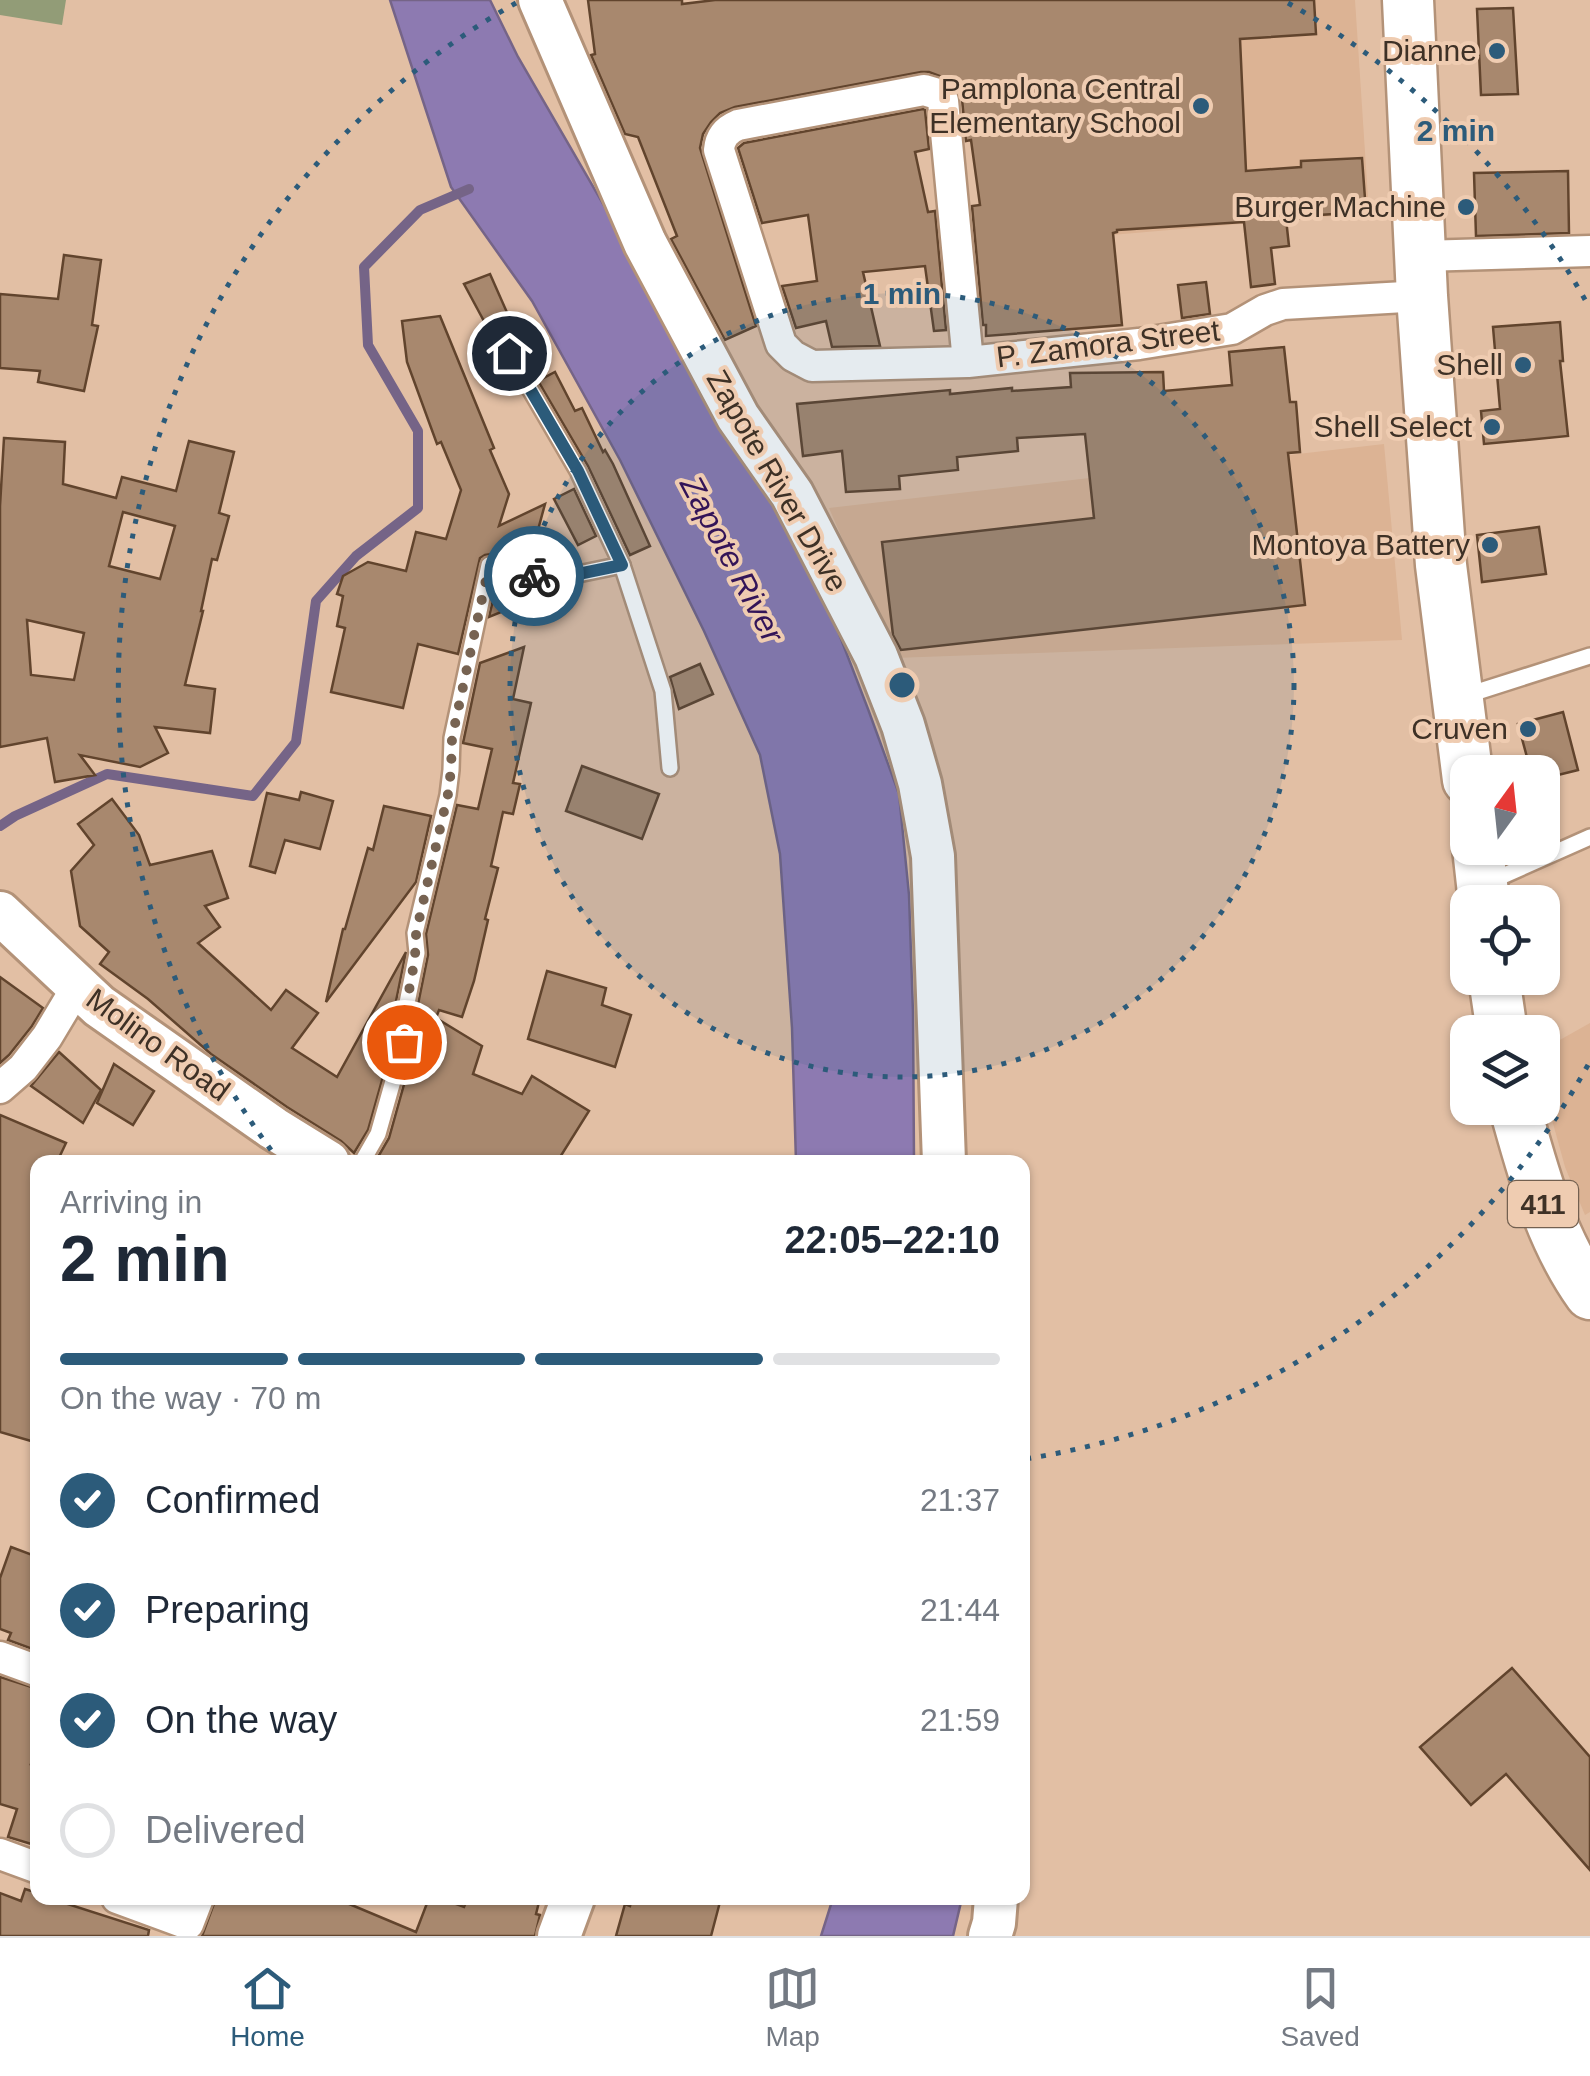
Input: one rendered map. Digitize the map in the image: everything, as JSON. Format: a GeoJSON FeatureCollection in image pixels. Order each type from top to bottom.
{"type":"FeatureCollection","features":[{"type":"Feature","properties":{"kind":"highway"},"geometry":{"type":"LineString","coordinates":[[1408,0],[1441,565],[1465,755]]}},
{"type":"Feature","properties":{"kind":"highway","name":"411"},"geometry":{"type":"LineString","coordinates":[[1520,1125],[1544,1206],[1575,1272],[1590,1294]]}},
{"type":"Feature","properties":{"kind":"main road","name":"Zapote River Drive"},"geometry":{"type":"LineString","coordinates":[[540,0],[645,242],[738,417],[792,494],[876,656],[903,725],[920,784],[933,856],[944,1155]]}},
{"type":"Feature","properties":{"kind":"main road","name":"Molino Road"},"geometry":{"type":"LineString","coordinates":[[0,914],[100,1006],[317,1155]]}},
{"type":"Feature","properties":{"kind":"main road"},"geometry":{"type":"LineString","coordinates":[[559,1936],[570,1905]]}},
{"type":"Feature","properties":{"kind":"main road"},"geometry":{"type":"LineString","coordinates":[[990,1936],[995,1905]]}},
{"type":"Feature","properties":{"kind":"street","name":"P. Zamora Street"},"geometry":{"type":"LineString","coordinates":[[968,362],[941,95],[924,90],[738,124],[724,134],[719,150],[781,344],[802,362],[823,367],[968,362],[1221,332],[1265,310],[1292,303],[1422,276],[1590,251]]}},
{"type":"Feature","properties":{"kind":"street"},"geometry":{"type":"LineString","coordinates":[[0,1088],[24,1068],[78,986]]}},
{"type":"Feature","properties":{"kind":"street"},"geometry":{"type":"LineString","coordinates":[[0,1657],[30,1668]]}},
{"type":"Feature","properties":{"kind":"street"},"geometry":{"type":"LineString","coordinates":[[0,1854],[30,1865]]}},
{"type":"Feature","properties":{"kind":"street"},"geometry":{"type":"LineString","coordinates":[[135,1905],[188,1924],[195,1905]]}},
{"type":"Feature","properties":{"kind":"lane"},"geometry":{"type":"LineString","coordinates":[[509,353],[578,471],[622,565],[663,691],[670,768]]}},
{"type":"Feature","properties":{"kind":"lane"},"geometry":{"type":"LineString","coordinates":[[366,1155],[378,1134],[404,1042],[403,1023],[416,954],[416,933],[448,794],[452,738],[489,566],[549,580],[622,565]]}},
{"type":"Feature","properties":{"kind":"lane"},"geometry":{"type":"LineString","coordinates":[[1457,693],[1480,691],[1590,656]]}},
{"type":"Feature","properties":{"kind":"lane"},"geometry":{"type":"LineString","coordinates":[[1482,878],[1590,837]]}},
{"type":"Feature","properties":{"kind":"shaded area","name":"Pamplona Central Elementary School"},"geometry":{"type":"Polygon","coordinates":[[[1029,0],[1355,0],[1369,213],[1053,240],[1029,0]]]}},
{"type":"Feature","properties":{"kind":"shaded area"},"geometry":{"type":"Polygon","coordinates":[[[1384,444],[1402,640],[894,658],[829,508],[1384,444]]]}},
{"type":"Feature","properties":{"kind":"shaded area"},"geometry":{"type":"Polygon","coordinates":[[[1590,1023],[1590,1212],[1585,1215],[1565,1167],[1553,1125],[1560,1125],[1560,1040],[1590,1023]]]}},
{"type":"Feature","properties":{"kind":"green space"},"geometry":{"type":"Polygon","coordinates":[[[0,0],[66,0],[62,25],[0,15],[0,0]]]}},
{"type":"Feature","properties":{"kind":"water","name":"Zapote River"},"geometry":{"type":"Polygon","coordinates":[[[390,0],[490,0],[518,57],[639,266],[716,416],[816,574],[899,794],[909,895],[914,1155],[796,1155],[780,854],[760,755],[620,460],[532,301],[451,187],[390,0]]]}},
{"type":"Feature","properties":{"kind":"water"},"geometry":{"type":"Polygon","coordinates":[[[831,1905],[960,1905],[953,1936],[821,1936],[831,1905]]]}},
{"type":"Feature","properties":{"kind":"building"},"geometry":{"type":"Polygon","coordinates":[[[588,0],[682,0],[682,4],[715,0],[1314,0],[1316,34],[1240,39],[1246,171],[1301,167],[1301,161],[1362,158],[1366,212],[1286,219],[1289,246],[1271,248],[1275,284],[1251,287],[1244,222],[1117,230],[1113,233],[1122,325],[986,336],[972,206],[980,205],[971,140],[966,141],[962,99],[953,81],[921,72],[735,107],[711,122],[700,148],[756,326],[725,340],[671,239],[677,236],[638,137],[625,134],[591,55],[595,54],[588,0]]]}},
{"type":"Feature","properties":{"kind":"building","name":"Dianne"},"geometry":{"type":"Polygon","coordinates":[[[1513,8],[1518,94],[1481,95],[1477,9],[1513,8]]]}},
{"type":"Feature","properties":{"kind":"building"},"geometry":{"type":"Polygon","coordinates":[[[923,109],[929,149],[915,152],[928,212],[935,211],[946,330],[934,331],[925,266],[863,272],[880,346],[832,347],[826,321],[796,328],[782,286],[817,281],[808,215],[762,223],[738,148],[744,143],[923,109]]]}},
{"type":"Feature","properties":{"kind":"building"},"geometry":{"type":"Polygon","coordinates":[[[1568,171],[1569,233],[1476,236],[1474,173],[1568,171]]]}},
{"type":"Feature","properties":{"kind":"building"},"geometry":{"type":"Polygon","coordinates":[[[64,255],[101,260],[92,325],[98,326],[84,391],[38,382],[40,371],[0,368],[0,294],[58,299],[64,255]]]}},
{"type":"Feature","properties":{"kind":"building"},"geometry":{"type":"Polygon","coordinates":[[[490,274],[532,369],[515,344],[504,343],[499,349],[464,284],[490,274]]]}},
{"type":"Feature","properties":{"kind":"building"},"geometry":{"type":"Polygon","coordinates":[[[1206,282],[1210,314],[1182,318],[1178,285],[1206,282]]]}},
{"type":"Feature","properties":{"kind":"building"},"geometry":{"type":"Polygon","coordinates":[[[440,316],[509,494],[499,526],[545,504],[529,563],[492,554],[480,558],[458,654],[418,644],[403,708],[331,692],[345,628],[337,626],[343,596],[337,594],[343,576],[368,562],[406,571],[416,532],[446,539],[461,490],[441,442],[437,444],[407,362],[402,321],[440,316]]]}},
{"type":"Feature","properties":{"kind":"building"},"geometry":{"type":"Polygon","coordinates":[[[1560,322],[1568,436],[1484,444],[1481,411],[1500,409],[1493,327],[1560,322]]]}},
{"type":"Feature","properties":{"kind":"building"},"geometry":{"type":"Polygon","coordinates":[[[1284,347],[1290,402],[1296,402],[1300,452],[1288,453],[1305,605],[901,650],[893,635],[882,542],[1094,518],[1085,434],[1017,438],[1018,451],[957,457],[958,470],[899,476],[900,489],[846,492],[842,451],[803,456],[797,404],[950,390],[950,394],[1071,387],[1070,373],[1163,372],[1164,391],[1232,385],[1229,352],[1284,347]]]}},
{"type":"Feature","properties":{"kind":"building"},"geometry":{"type":"Polygon","coordinates":[[[555,372],[575,411],[582,408],[613,464],[650,546],[630,555],[588,466],[538,381],[555,372]]]}},
{"type":"Feature","properties":{"kind":"building"},"geometry":{"type":"Polygon","coordinates":[[[4,438],[65,442],[63,484],[116,498],[122,477],[176,491],[189,441],[234,452],[219,513],[229,516],[217,560],[212,559],[185,685],[215,689],[210,733],[155,727],[168,753],[140,767],[80,755],[95,775],[55,782],[47,738],[0,747],[0,506],[4,438]],[[123,512],[109,566],[160,579],[175,526],[123,512]],[[27,620],[31,675],[74,680],[84,633],[27,620]]]}},
{"type":"Feature","properties":{"kind":"building"},"geometry":{"type":"Polygon","coordinates":[[[574,489],[596,536],[578,545],[554,499],[574,489]]]}},
{"type":"Feature","properties":{"kind":"building"},"geometry":{"type":"Polygon","coordinates":[[[1539,527],[1546,574],[1482,582],[1477,535],[1539,527]]]}},
{"type":"Feature","properties":{"kind":"building"},"geometry":{"type":"Polygon","coordinates":[[[498,579],[523,585],[518,605],[489,617],[498,579]]]}},
{"type":"Feature","properties":{"kind":"building"},"geometry":{"type":"Polygon","coordinates":[[[524,647],[513,699],[531,703],[513,783],[520,784],[513,814],[503,812],[491,866],[498,868],[474,981],[462,1017],[439,1010],[436,1018],[482,1046],[473,1074],[522,1094],[532,1076],[589,1111],[561,1155],[379,1155],[389,1138],[415,1045],[414,1024],[428,955],[426,934],[457,805],[478,809],[492,749],[463,743],[480,663],[524,647]]]}},
{"type":"Feature","properties":{"kind":"building"},"geometry":{"type":"Polygon","coordinates":[[[700,664],[713,694],[679,709],[670,677],[700,664]]]}},
{"type":"Feature","properties":{"kind":"building"},"geometry":{"type":"Polygon","coordinates":[[[1563,712],[1578,770],[1560,774],[1560,755],[1526,755],[1518,724],[1563,712]]]}},
{"type":"Feature","properties":{"kind":"building"},"geometry":{"type":"Polygon","coordinates":[[[582,766],[659,794],[642,839],[566,811],[582,766]]]}},
{"type":"Feature","properties":{"kind":"building"},"geometry":{"type":"Polygon","coordinates":[[[301,792],[333,801],[320,849],[285,840],[275,873],[250,866],[267,793],[299,800],[301,792]]]}},
{"type":"Feature","properties":{"kind":"building"},"geometry":{"type":"Polygon","coordinates":[[[112,799],[139,835],[150,865],[212,851],[228,898],[205,906],[220,927],[198,943],[271,1010],[286,990],[318,1013],[292,1048],[337,1077],[406,952],[392,1021],[393,1041],[368,1130],[354,1153],[211,1054],[148,999],[100,964],[109,952],[80,926],[71,871],[94,845],[78,824],[112,799]]]}},
{"type":"Feature","properties":{"kind":"building"},"geometry":{"type":"Polygon","coordinates":[[[384,806],[431,816],[416,882],[326,1002],[343,929],[368,848],[373,850],[384,806]]]}},
{"type":"Feature","properties":{"kind":"building"},"geometry":{"type":"Polygon","coordinates":[[[547,971],[606,988],[602,1005],[631,1015],[615,1067],[528,1039],[547,971]]]}},
{"type":"Feature","properties":{"kind":"building"},"geometry":{"type":"Polygon","coordinates":[[[0,977],[43,1008],[0,1063],[0,977]]]}},
{"type":"Feature","properties":{"kind":"building"},"geometry":{"type":"Polygon","coordinates":[[[59,1052],[101,1090],[83,1123],[31,1086],[59,1052]]]}},
{"type":"Feature","properties":{"kind":"building"},"geometry":{"type":"Polygon","coordinates":[[[114,1064],[154,1091],[133,1125],[97,1103],[114,1064]]]}},
{"type":"Feature","properties":{"kind":"building"},"geometry":{"type":"Polygon","coordinates":[[[0,1115],[66,1143],[60,1155],[30,1155],[30,1441],[0,1432],[0,1115]]]}},
{"type":"Feature","properties":{"kind":"building"},"geometry":{"type":"Polygon","coordinates":[[[11,1547],[30,1554],[30,1648],[8,1640],[11,1633],[0,1629],[0,1578],[11,1547]]]}},
{"type":"Feature","properties":{"kind":"building"},"geometry":{"type":"Polygon","coordinates":[[[1512,1668],[1590,1757],[1590,1870],[1506,1774],[1471,1805],[1420,1747],[1512,1668]]]}},
{"type":"Feature","properties":{"kind":"building"},"geometry":{"type":"Polygon","coordinates":[[[0,1677],[30,1686],[30,1844],[8,1837],[17,1809],[0,1804],[0,1677]]]}},
{"type":"Feature","properties":{"kind":"building"},"geometry":{"type":"Polygon","coordinates":[[[25,1889],[30,1891],[30,1905],[71,1905],[149,1930],[148,1936],[0,1936],[0,1893],[21,1901],[25,1889]]]}},
{"type":"Feature","properties":{"kind":"building"},"geometry":{"type":"Polygon","coordinates":[[[213,1905],[352,1905],[416,1932],[426,1905],[538,1905],[536,1914],[540,1915],[535,1936],[202,1936],[213,1905]]]}},
{"type":"Feature","properties":{"kind":"building"},"geometry":{"type":"Polygon","coordinates":[[[625,1905],[719,1905],[711,1936],[616,1936],[625,1905]]]}},
{"type":"Feature","properties":{"kind":"waterway"},"geometry":{"type":"LineString","coordinates":[[0,826],[107,774],[253,796],[296,742],[316,601],[356,556],[418,508],[418,431],[368,345],[364,267],[420,210],[469,189]]}},
{"type":"Feature","properties":{"kind":"way so far"},"geometry":{"type":"LineString","coordinates":[[404,1042],[403,1023],[416,954],[416,933],[448,794],[452,738],[489,566],[534,576]]}},
{"type":"Feature","properties":{"kind":"place","name":"Dianne"},"geometry":{"type":"Point","coordinates":[1497,51]}},
{"type":"Feature","properties":{"kind":"place","name":"Pamplona Central Elementary School"},"geometry":{"type":"Point","coordinates":[1201,106]}},
{"type":"Feature","properties":{"kind":"place","name":"Burger Machine"},"geometry":{"type":"Point","coordinates":[1466,207]}},
{"type":"Feature","properties":{"kind":"place","name":"Shell"},"geometry":{"type":"Point","coordinates":[1523,365]}},
{"type":"Feature","properties":{"kind":"place","name":"Shell Select"},"geometry":{"type":"Point","coordinates":[1492,427]}},
{"type":"Feature","properties":{"kind":"place","name":"Montoya Battery"},"geometry":{"type":"Point","coordinates":[1490,545]}},
{"type":"Feature","properties":{"kind":"place","name":"Cruven"},"geometry":{"type":"Point","coordinates":[1528,729]}},
{"type":"Feature","properties":{"kind":"route"},"geometry":{"type":"LineString","coordinates":[[509,353],[578,471],[622,565],[549,580],[534,576]]}}]}
